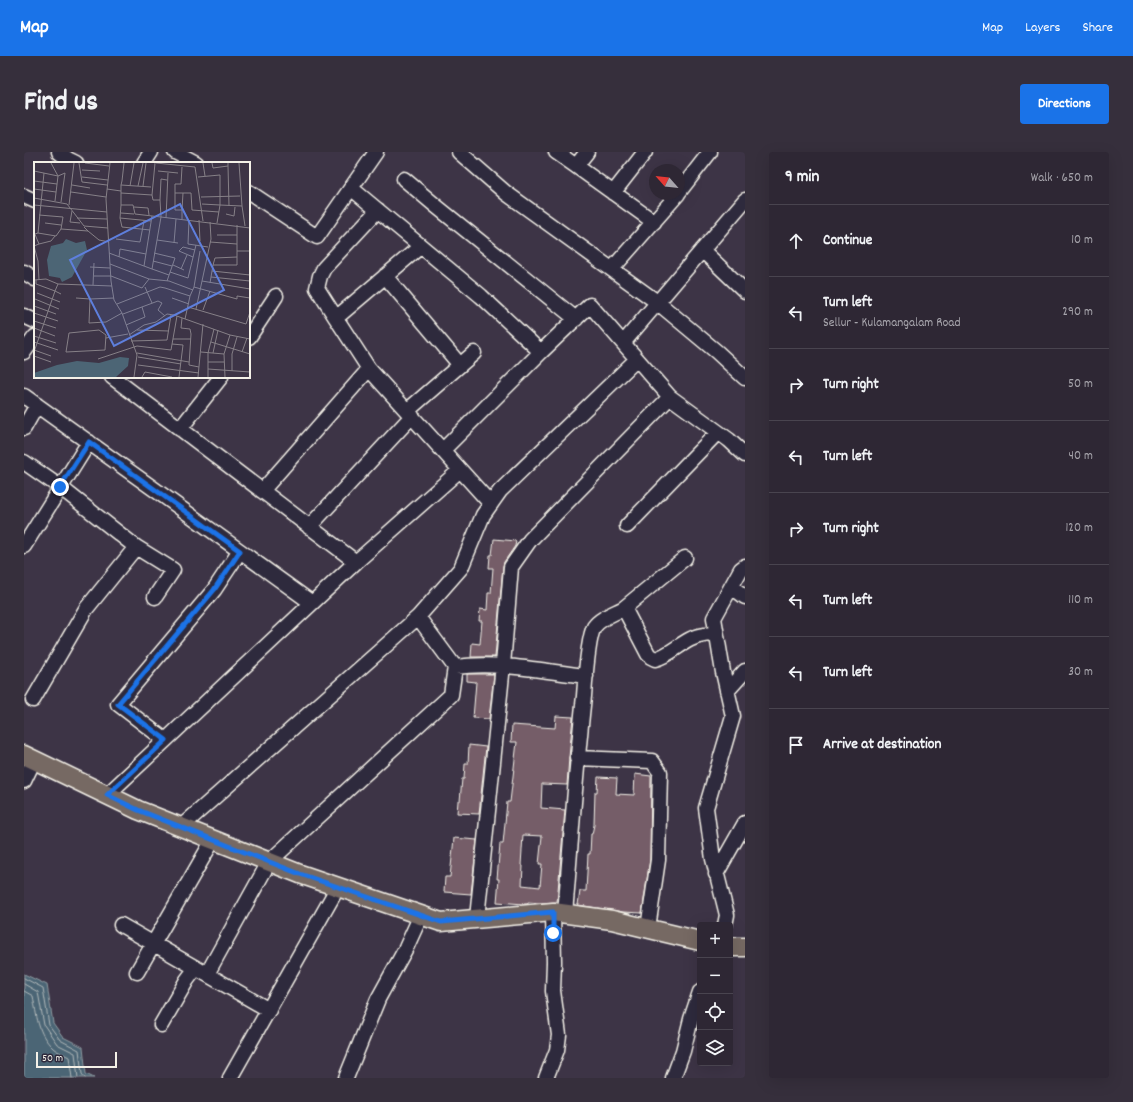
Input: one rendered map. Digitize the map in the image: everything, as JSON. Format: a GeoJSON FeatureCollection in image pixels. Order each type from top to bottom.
{"type":"FeatureCollection","features":[{"type":"Feature","properties":{"kind":"main road"},"geometry":{"type":"LineString","coordinates":[[29,758],[138,810],[213,840],[338,887],[441,922],[477,918],[559,913],[612,920],[697,940]]}},
{"type":"Feature","properties":{"kind":"main road"},"geometry":{"type":"LineString","coordinates":[[733,947],[745,947]]}},
{"type":"Feature","properties":{"kind":"street"},"geometry":{"type":"LineString","coordinates":[[145,162],[151,152]]}},
{"type":"Feature","properties":{"kind":"street"},"geometry":{"type":"LineString","coordinates":[[175,152],[194,162]]}},
{"type":"Feature","properties":{"kind":"street"},"geometry":{"type":"LineString","coordinates":[[250,193],[317,237],[376,152]]}},
{"type":"Feature","properties":{"kind":"street"},"geometry":{"type":"LineString","coordinates":[[459,152],[506,193],[657,302],[717,352],[745,378]]}},
{"type":"Feature","properties":{"kind":"street"},"geometry":{"type":"LineString","coordinates":[[556,152],[654,222]]}},
{"type":"Feature","properties":{"kind":"street"},"geometry":{"type":"LineString","coordinates":[[576,166],[587,152]]}},
{"type":"Feature","properties":{"kind":"street"},"geometry":{"type":"LineString","coordinates":[[614,193],[645,152]]}},
{"type":"Feature","properties":{"kind":"street"},"geometry":{"type":"LineString","coordinates":[[685,184],[710,152]]}},
{"type":"Feature","properties":{"kind":"street"},"geometry":{"type":"LineString","coordinates":[[404,179],[576,319]]}},
{"type":"Feature","properties":{"kind":"street"},"geometry":{"type":"LineString","coordinates":[[351,188],[481,296],[541,352]]}},
{"type":"Feature","properties":{"kind":"street"},"geometry":{"type":"LineString","coordinates":[[24,196],[34,201]]}},
{"type":"Feature","properties":{"kind":"street"},"geometry":{"type":"LineString","coordinates":[[612,270],[672,200]]}},
{"type":"Feature","properties":{"kind":"street"},"geometry":{"type":"LineString","coordinates":[[623,342],[745,200]]}},
{"type":"Feature","properties":{"kind":"street"},"geometry":{"type":"LineString","coordinates":[[378,210],[324,268],[317,288],[369,369],[491,504]]}},
{"type":"Feature","properties":{"kind":"street"},"geometry":{"type":"LineString","coordinates":[[336,318],[421,246]]}},
{"type":"Feature","properties":{"kind":"street"},"geometry":{"type":"LineString","coordinates":[[702,250],[745,291]]}},
{"type":"Feature","properties":{"kind":"street"},"geometry":{"type":"LineString","coordinates":[[24,272],[34,278]]}},
{"type":"Feature","properties":{"kind":"street"},"geometry":{"type":"LineString","coordinates":[[385,276],[460,365]]}},
{"type":"Feature","properties":{"kind":"street"},"geometry":{"type":"LineString","coordinates":[[250,333],[254,317],[276,296]]}},
{"type":"Feature","properties":{"kind":"street"},"geometry":{"type":"LineString","coordinates":[[443,450],[590,305],[670,398],[718,432],[743,447]]}},
{"type":"Feature","properties":{"kind":"street"},"geometry":{"type":"LineString","coordinates":[[24,316],[34,321]]}},
{"type":"Feature","properties":{"kind":"street"},"geometry":{"type":"LineString","coordinates":[[24,352],[34,338]]}},
{"type":"Feature","properties":{"kind":"street"},"geometry":{"type":"LineString","coordinates":[[309,527],[410,414],[474,353]]}},
{"type":"Feature","properties":{"kind":"street"},"geometry":{"type":"LineString","coordinates":[[181,827],[418,617],[461,568],[483,515],[500,491],[637,359]]}},
{"type":"Feature","properties":{"kind":"street"},"geometry":{"type":"LineString","coordinates":[[262,491],[369,369]]}},
{"type":"Feature","properties":{"kind":"street"},"geometry":{"type":"LineString","coordinates":[[113,378],[356,562]]}},
{"type":"Feature","properties":{"kind":"street"},"geometry":{"type":"LineString","coordinates":[[180,429],[220,378]]}},
{"type":"Feature","properties":{"kind":"street"},"geometry":{"type":"LineString","coordinates":[[24,396],[312,603]]}},
{"type":"Feature","properties":{"kind":"street"},"geometry":{"type":"LineString","coordinates":[[477,918],[511,567],[530,540],[670,398]]}},
{"type":"Feature","properties":{"kind":"street"},"geometry":{"type":"LineString","coordinates":[[24,428],[37,405]]}},
{"type":"Feature","properties":{"kind":"street"},"geometry":{"type":"LineString","coordinates":[[627,526],[718,432]]}},
{"type":"Feature","properties":{"kind":"street"},"geometry":{"type":"LineString","coordinates":[[24,546],[89,442]]}},
{"type":"Feature","properties":{"kind":"street"},"geometry":{"type":"LineString","coordinates":[[24,462],[60,487],[136,547],[173,570],[155,597]]}},
{"type":"Feature","properties":{"kind":"street"},"geometry":{"type":"LineString","coordinates":[[107,795],[356,562],[460,470]]}},
{"type":"Feature","properties":{"kind":"street"},"geometry":{"type":"LineString","coordinates":[[33,700],[86,609],[136,547]]}},
{"type":"Feature","properties":{"kind":"street"},"geometry":{"type":"LineString","coordinates":[[166,740],[118,704],[214,590],[240,551]]}},
{"type":"Feature","properties":{"kind":"street"},"geometry":{"type":"LineString","coordinates":[[546,1078],[557,1050],[559,1035],[553,991],[554,962],[591,638],[594,628],[599,622],[624,608],[685,558]]}},
{"type":"Feature","properties":{"kind":"street"},"geometry":{"type":"LineString","coordinates":[[726,922],[727,915],[713,859],[706,808],[733,716],[723,672],[714,618],[745,566]]}},
{"type":"Feature","properties":{"kind":"street"},"geometry":{"type":"LineString","coordinates":[[732,587],[745,597]]}},
{"type":"Feature","properties":{"kind":"street"},"geometry":{"type":"LineString","coordinates":[[624,608],[648,654],[655,659],[661,658],[689,640],[697,637],[704,635],[717,636]]}},
{"type":"Feature","properties":{"kind":"street"},"geometry":{"type":"LineString","coordinates":[[161,1024],[187,980],[201,971],[269,862],[451,695],[455,667],[418,617]]}},
{"type":"Feature","properties":{"kind":"street"},"geometry":{"type":"LineString","coordinates":[[455,667],[471,664],[502,665],[586,676]]}},
{"type":"Feature","properties":{"kind":"street"},"geometry":{"type":"LineString","coordinates":[[727,691],[745,671]]}},
{"type":"Feature","properties":{"kind":"street"},"geometry":{"type":"LineString","coordinates":[[24,782],[29,758]]}},
{"type":"Feature","properties":{"kind":"street"},"geometry":{"type":"LineString","coordinates":[[577,758],[652,761],[660,772],[658,860],[648,928]]}},
{"type":"Feature","properties":{"kind":"street"},"geometry":{"type":"LineString","coordinates":[[716,874],[745,823]]}},
{"type":"Feature","properties":{"kind":"street"},"geometry":{"type":"LineString","coordinates":[[136,972],[154,944],[213,840]]}},
{"type":"Feature","properties":{"kind":"street"},"geometry":{"type":"LineString","coordinates":[[230,1078],[338,887]]}},
{"type":"Feature","properties":{"kind":"street"},"geometry":{"type":"LineString","coordinates":[[346,1078],[378,999],[406,948],[421,915]]}},
{"type":"Feature","properties":{"kind":"street"},"geometry":{"type":"LineString","coordinates":[[121,925],[269,1010]]}},
{"type":"Feature","properties":{"kind":"street"},"geometry":{"type":"LineString","coordinates":[[673,1078],[683,1051],[699,994]]}},
{"type":"Feature","properties":{"kind":"water"},"geometry":{"type":"Polygon","coordinates":[[[24,974],[47,985],[53,1023],[63,1037],[83,1047],[86,1074],[94,1078],[24,1078],[24,974]]]}},
{"type":"Feature","properties":{"kind":"building"},"geometry":{"type":"Polygon","coordinates":[[[494,539],[516,541],[515,546],[504,562],[503,566],[495,657],[471,657],[472,643],[480,644],[482,621],[479,621],[480,609],[487,610],[488,593],[491,593],[493,568],[489,568],[490,555],[492,555],[494,539]]]}},
{"type":"Feature","properties":{"kind":"building"},"geometry":{"type":"Polygon","coordinates":[[[467,674],[494,674],[489,719],[473,718],[476,682],[467,681],[467,674]]]}},
{"type":"Feature","properties":{"kind":"building"},"geometry":{"type":"Polygon","coordinates":[[[556,716],[573,717],[567,785],[542,784],[541,808],[565,810],[557,902],[528,902],[528,904],[524,904],[497,902],[500,844],[503,844],[507,802],[510,802],[517,742],[511,742],[512,725],[555,728],[556,716]],[[523,835],[521,865],[523,866],[522,885],[540,887],[542,864],[539,864],[542,836],[523,835]]]}},
{"type":"Feature","properties":{"kind":"building"},"geometry":{"type":"Polygon","coordinates":[[[469,745],[486,747],[479,814],[457,813],[458,801],[460,801],[462,779],[464,779],[465,764],[468,764],[469,745]]]}},
{"type":"Feature","properties":{"kind":"building"},"geometry":{"type":"Polygon","coordinates":[[[635,774],[651,776],[650,859],[642,913],[623,912],[578,905],[580,891],[586,891],[588,854],[590,854],[591,834],[594,825],[595,792],[597,792],[598,777],[617,778],[616,794],[634,795],[635,774]]]}},
{"type":"Feature","properties":{"kind":"building"},"geometry":{"type":"Polygon","coordinates":[[[454,838],[477,840],[471,894],[444,892],[445,877],[450,877],[454,838]]]}},
{"type":"Feature","properties":{"kind":"route"},"geometry":{"type":"LineString","coordinates":[[60,487],[89,442],[240,551],[214,590],[118,704],[166,740],[107,795],[138,810],[300,874],[441,922],[553,912],[553,933]]}}]}
